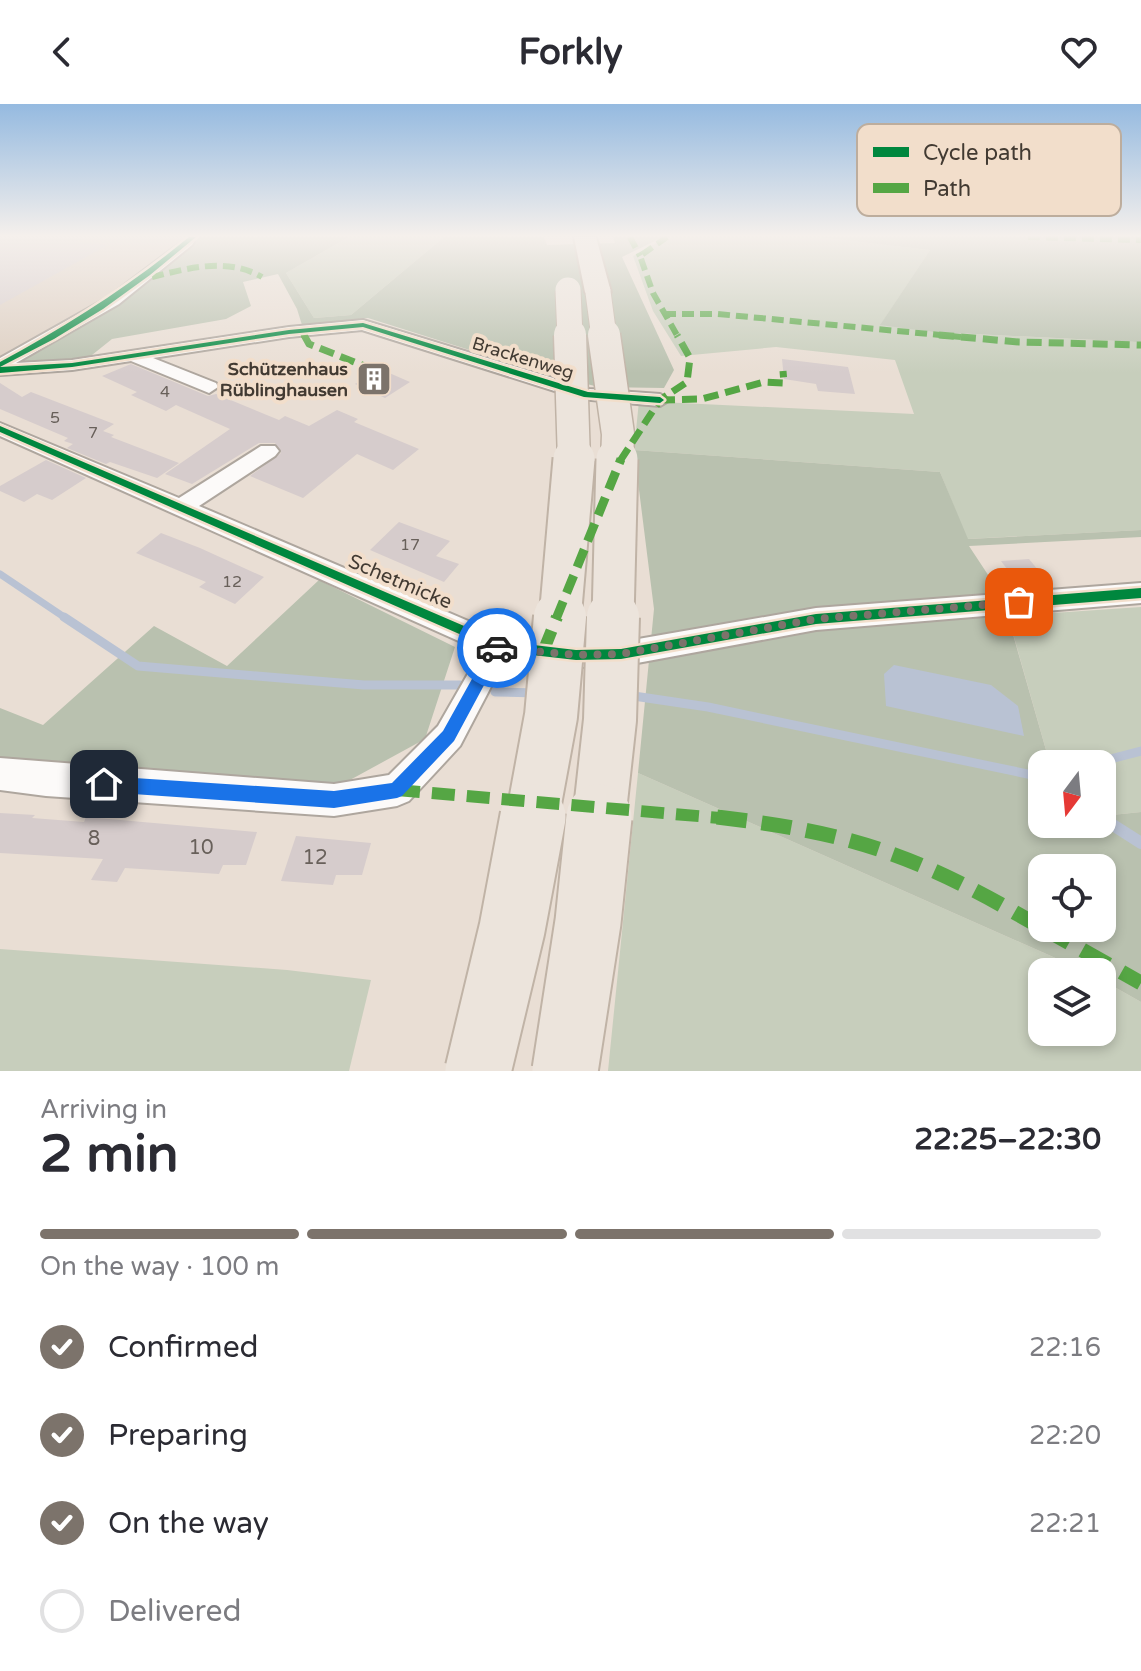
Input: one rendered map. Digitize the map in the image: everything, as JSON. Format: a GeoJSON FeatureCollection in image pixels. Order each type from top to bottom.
{"type":"FeatureCollection","features":[{"type":"Feature","properties":{"kind":"highway"},"geometry":{"type":"LineString","coordinates":[[478,1071],[512,929],[551,716],[575,444],[576,282]]}},
{"type":"Feature","properties":{"kind":"highway"},"geometry":{"type":"LineString","coordinates":[[565,1071],[588,922],[610,720],[618,434],[576,282]]}},
{"type":"Feature","properties":{"kind":"street"},"geometry":{"type":"LineString","coordinates":[[0,368],[140,282]]}},
{"type":"Feature","properties":{"kind":"street","name":"Brackenweg"},"geometry":{"type":"LineString","coordinates":[[0,368],[48,367],[342,324],[381,328],[446,353],[587,395],[660,400]]}},
{"type":"Feature","properties":{"kind":"street"},"geometry":{"type":"LineString","coordinates":[[131,355],[209,387]]}},
{"type":"Feature","properties":{"kind":"street","name":"Schetmicke"},"geometry":{"type":"LineString","coordinates":[[0,429],[498,646],[576,655],[621,654],[816,619],[1141,593]]}},
{"type":"Feature","properties":{"kind":"street"},"geometry":{"type":"LineString","coordinates":[[179,509],[268,451]]}},
{"type":"Feature","properties":{"kind":"street"},"geometry":{"type":"LineString","coordinates":[[0,774],[46,780],[334,800],[397,790],[449,736],[498,646]]}},
{"type":"Feature","properties":{"kind":"shaded area"},"geometry":{"type":"Polygon","coordinates":[[[0,282],[140,282],[0,365],[0,282]]]}},
{"type":"Feature","properties":{"kind":"green space"},"geometry":{"type":"Polygon","coordinates":[[[142,282],[243,282],[251,306],[226,319],[112,339],[87,359],[2,370],[127,297],[142,282]]]}},
{"type":"Feature","properties":{"kind":"green space"},"geometry":{"type":"Polygon","coordinates":[[[282,282],[292,282],[314,318],[351,315],[390,282],[634,282],[674,370],[664,388],[599,387],[546,374],[368,318],[302,325],[282,282]]]}},
{"type":"Feature","properties":{"kind":"green space"},"geometry":{"type":"Polygon","coordinates":[[[292,282],[390,282],[351,315],[314,318],[292,282]]]}},
{"type":"Feature","properties":{"kind":"green space"},"geometry":{"type":"Polygon","coordinates":[[[643,282],[909,282],[881,324],[933,332],[1137,342],[1141,346],[1141,530],[967,539],[940,472],[634,450],[639,401],[914,414],[895,360],[776,347],[681,356],[653,311],[643,282]]]}},
{"type":"Feature","properties":{"kind":"green space"},"geometry":{"type":"Polygon","coordinates":[[[909,282],[1141,282],[1141,346],[1137,342],[933,332],[880,325],[909,282]]]}},
{"type":"Feature","properties":{"kind":"green space"},"geometry":{"type":"Polygon","coordinates":[[[634,450],[940,472],[968,539],[1141,530],[1141,537],[969,546],[1002,596],[1046,750],[1028,750],[1028,838],[1116,838],[1116,815],[1141,812],[1141,1002],[1116,988],[1116,958],[1055,958],[638,773],[654,609],[634,450]]]}},
{"type":"Feature","properties":{"kind":"green space"},"geometry":{"type":"Polygon","coordinates":[[[319,580],[455,647],[425,739],[328,792],[0,772],[0,708],[43,725],[154,626],[227,666],[319,580]]]}},
{"type":"Feature","properties":{"kind":"green space"},"geometry":{"type":"Polygon","coordinates":[[[1141,607],[1141,812],[1116,815],[1116,750],[1046,750],[1008,616],[1141,607]]]}},
{"type":"Feature","properties":{"kind":"green space"},"geometry":{"type":"Polygon","coordinates":[[[638,773],[1055,958],[1028,958],[1028,1046],[1116,1046],[1116,988],[1141,1002],[1141,1071],[608,1071],[638,773]]]}},
{"type":"Feature","properties":{"kind":"green space"},"geometry":{"type":"Polygon","coordinates":[[[0,949],[287,970],[371,980],[349,1071],[0,1071],[0,949]]]}},
{"type":"Feature","properties":{"kind":"water"},"geometry":{"type":"Polygon","coordinates":[[[894,665],[991,685],[1018,706],[1024,736],[886,706],[884,674],[894,665]]]}},
{"type":"Feature","properties":{"kind":"building"},"geometry":{"type":"Polygon","coordinates":[[[0,282],[41,282],[0,305],[0,282]]]}},
{"type":"Feature","properties":{"kind":"building"},"geometry":{"type":"Polygon","coordinates":[[[782,359],[848,367],[855,394],[818,391],[816,384],[784,379],[782,359]]]}},
{"type":"Feature","properties":{"kind":"building"},"geometry":{"type":"Polygon","coordinates":[[[131,364],[208,396],[216,394],[279,420],[285,416],[309,426],[337,410],[358,419],[354,422],[419,449],[393,470],[357,454],[303,498],[250,476],[281,453],[275,443],[259,443],[192,484],[165,474],[230,429],[176,405],[166,411],[131,395],[137,392],[102,376],[131,364]]]}},
{"type":"Feature","properties":{"kind":"building","name":"Schützenhaus Rüblinghausen"},"geometry":{"type":"Polygon","coordinates":[[[380,369],[410,382],[385,398],[355,384],[380,369]]]}},
{"type":"Feature","properties":{"kind":"building"},"geometry":{"type":"Polygon","coordinates":[[[0,383],[22,397],[31,392],[114,424],[103,431],[114,435],[111,437],[179,463],[157,478],[110,462],[106,464],[67,448],[73,444],[64,441],[68,438],[0,409],[0,383]]]}},
{"type":"Feature","properties":{"kind":"building"},"geometry":{"type":"Polygon","coordinates":[[[46,460],[86,478],[52,500],[37,494],[24,502],[0,491],[0,486],[46,460]]]}},
{"type":"Feature","properties":{"kind":"building"},"geometry":{"type":"Polygon","coordinates":[[[399,522],[450,541],[436,556],[459,564],[444,582],[370,550],[399,522]]]}},
{"type":"Feature","properties":{"kind":"building"},"geometry":{"type":"Polygon","coordinates":[[[161,533],[264,577],[235,604],[199,587],[206,582],[136,553],[161,533]]]}},
{"type":"Feature","properties":{"kind":"building"},"geometry":{"type":"Polygon","coordinates":[[[1029,559],[1052,587],[1022,589],[1001,561],[1029,559]]]}},
{"type":"Feature","properties":{"kind":"building"},"geometry":{"type":"Polygon","coordinates":[[[0,813],[84,822],[86,817],[257,832],[246,865],[223,865],[219,874],[125,868],[117,882],[91,880],[103,859],[0,853],[0,813]]]}},
{"type":"Feature","properties":{"kind":"building"},"geometry":{"type":"Polygon","coordinates":[[[296,836],[371,843],[362,875],[336,875],[333,885],[281,881],[296,836]]]}},
{"type":"Feature","properties":{"kind":"waterway","name":"Schetmicke"},"geometry":{"type":"LineString","coordinates":[[0,574],[66,618]]}},
{"type":"Feature","properties":{"kind":"waterway","name":"Schetmicke"},"geometry":{"type":"LineString","coordinates":[[66,618],[138,666],[364,685],[460,685]]}},
{"type":"Feature","properties":{"kind":"waterway","name":"Schetmicke"},"geometry":{"type":"LineString","coordinates":[[495,692],[538,693]]}},
{"type":"Feature","properties":{"kind":"waterway","name":"Schetmicke"},"geometry":{"type":"LineString","coordinates":[[627,695],[708,707],[1028,774]]}},
{"type":"Feature","properties":{"kind":"waterway","name":"Schetmicke"},"geometry":{"type":"LineString","coordinates":[[1116,758],[1141,751]]}},
{"type":"Feature","properties":{"kind":"waterway"},"geometry":{"type":"LineString","coordinates":[[1116,827],[1141,843]]}},
{"type":"Feature","properties":{"kind":"marked path"},"geometry":{"type":"LineString","coordinates":[[543,652],[623,454],[660,400],[687,382],[690,374],[690,358],[649,282]]}},
{"type":"Feature","properties":{"kind":"marked path"},"geometry":{"type":"LineString","coordinates":[[664,314],[718,314],[1019,342],[1141,345]]}},
{"type":"Feature","properties":{"kind":"marked path"},"geometry":{"type":"LineString","coordinates":[[303,330],[304,339],[309,344],[372,369]]}},
{"type":"Feature","properties":{"kind":"marked path"},"geometry":{"type":"LineString","coordinates":[[660,400],[702,399],[764,382],[784,383],[783,371]]}},
{"type":"Feature","properties":{"kind":"marked path"},"geometry":{"type":"LineString","coordinates":[[397,790],[692,813],[809,831],[866,845],[912,861],[1028,920]]}},
{"type":"Feature","properties":{"kind":"marked path"},"geometry":{"type":"LineString","coordinates":[[1068,942],[1141,983]]}},
{"type":"Feature","properties":{"kind":"cycle path"},"geometry":{"type":"LineString","coordinates":[[0,365],[51,337],[135,282]]}},
{"type":"Feature","properties":{"kind":"cycle path"},"geometry":{"type":"LineString","coordinates":[[0,370],[72,365],[289,332],[363,325],[587,395],[660,400]]}},
{"type":"Feature","properties":{"kind":"cycle path"},"geometry":{"type":"LineString","coordinates":[[0,429],[498,646],[576,655],[621,654],[816,619],[1141,593]]}},
{"type":"Feature","properties":{"kind":"way so far"},"geometry":{"type":"LineString","coordinates":[[497,648],[576,655],[621,654],[816,619],[1019,602]]}},
{"type":"Feature","properties":{"kind":"place","name":"Schützenhaus Rüblinghausen"},"geometry":{"type":"Point","coordinates":[374,379]}},
{"type":"Feature","properties":{"kind":"route"},"geometry":{"type":"LineString","coordinates":[[104,784],[334,800],[397,790],[449,736],[497,648]]}}]}
